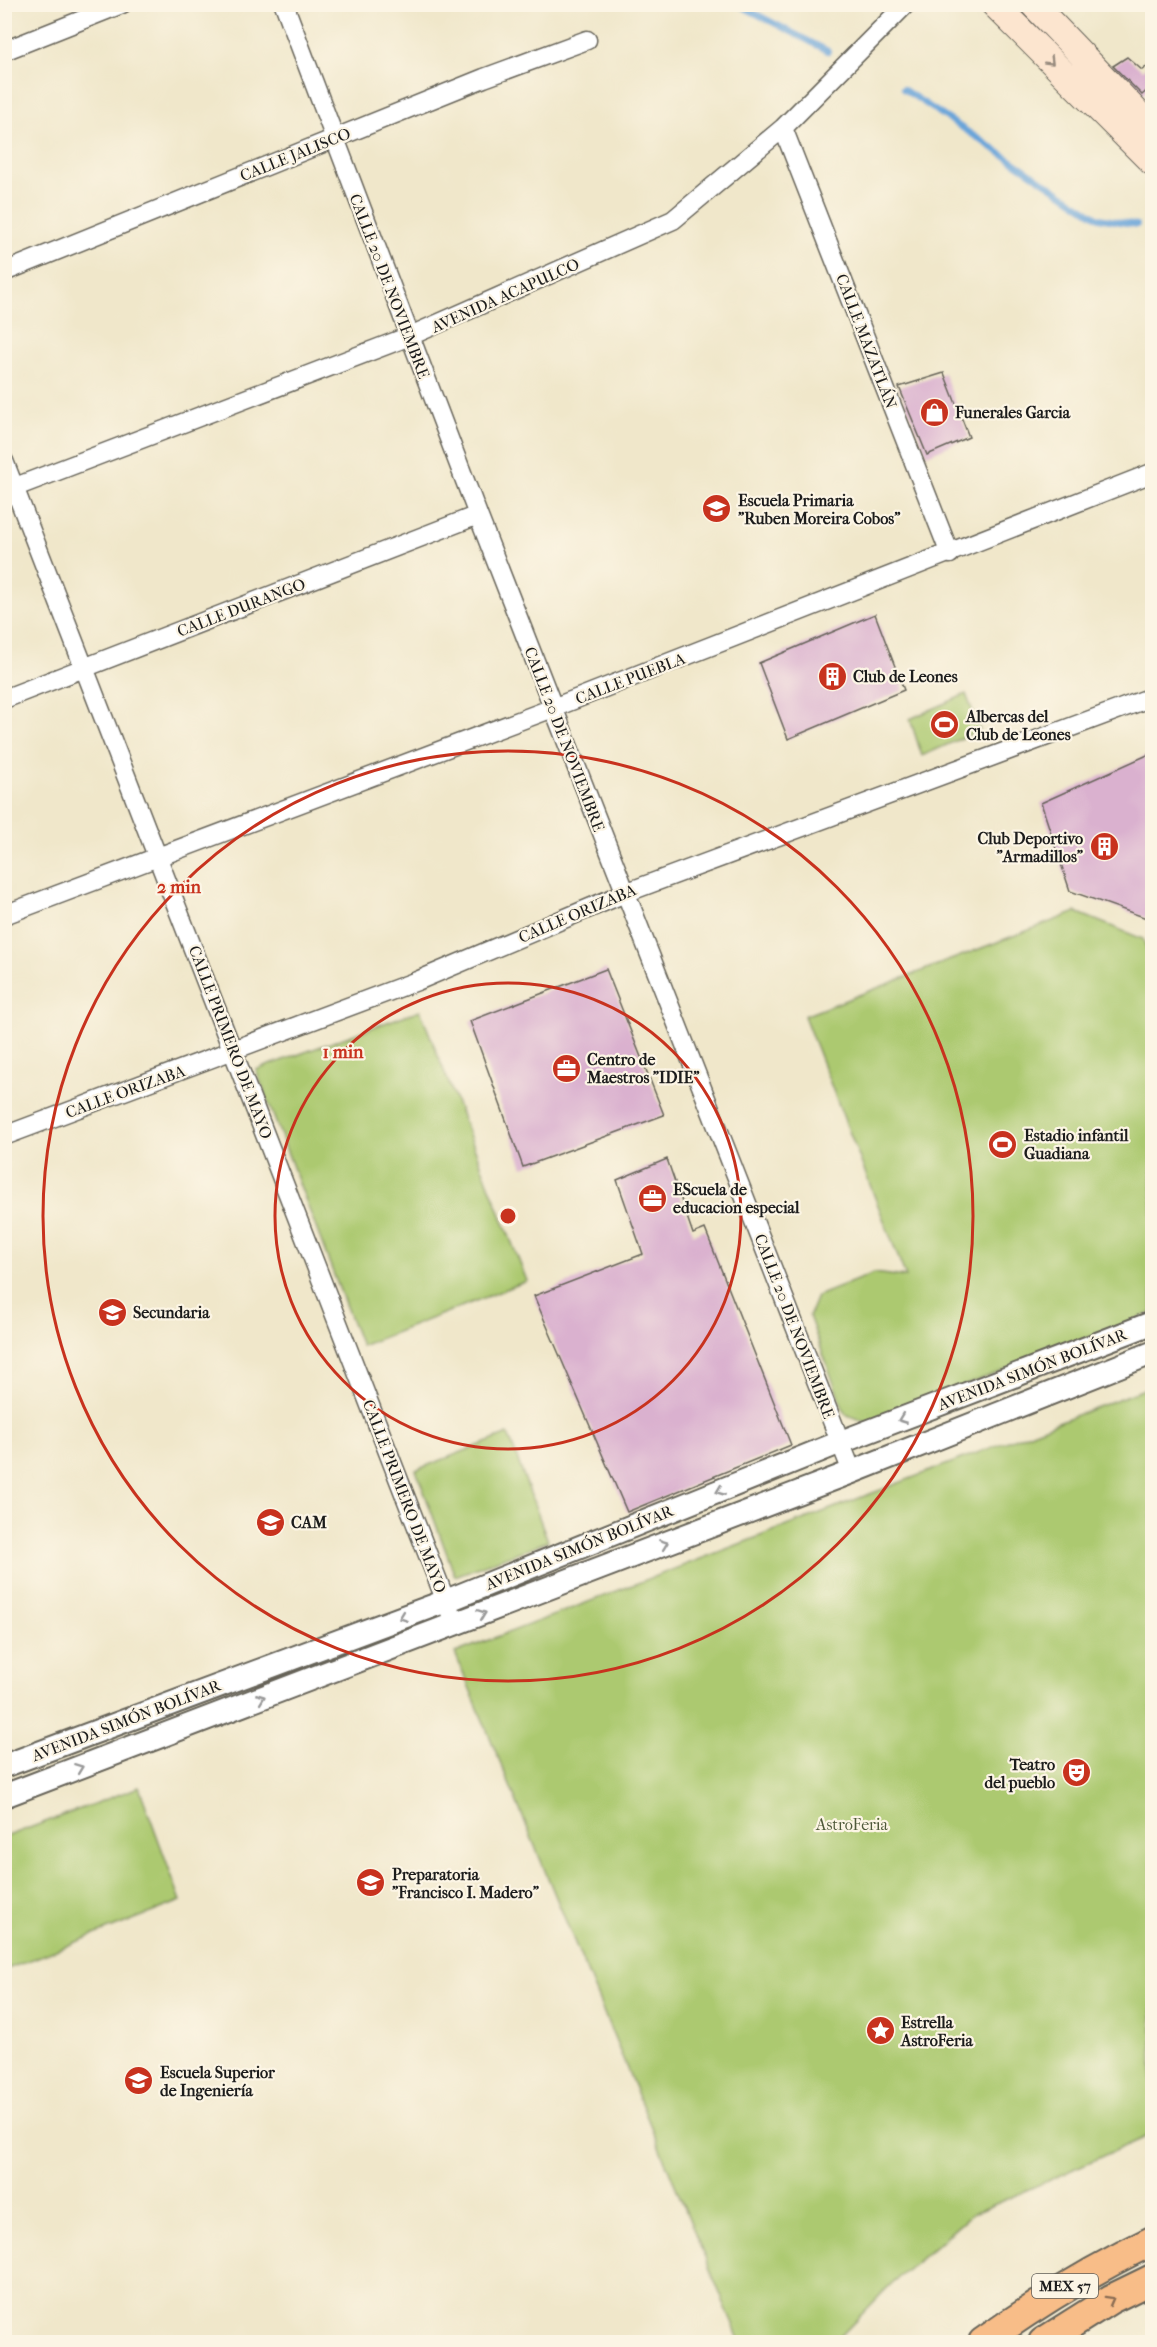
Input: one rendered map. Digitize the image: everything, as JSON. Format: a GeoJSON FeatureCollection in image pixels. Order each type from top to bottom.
{"type":"FeatureCollection","features":[{"type":"Feature","properties":{"kind":"main road"},"geometry":{"type":"LineString","coordinates":[[994,4],[1024,34],[1146,127]]}},
{"type":"Feature","properties":{"kind":"main road"},"geometry":{"type":"LineString","coordinates":[[1024,34],[1037,9],[1146,127],[1152,162]]}},
{"type":"Feature","properties":{"kind":"main road","name":"MEX 57"},"geometry":{"type":"LineString","coordinates":[[983,2343],[1039,2302],[1085,2274],[1152,2241]]}},
{"type":"Feature","properties":{"kind":"main road","name":"MEX 57"},"geometry":{"type":"LineString","coordinates":[[1043,2343],[1111,2299],[1152,2279]]}},
{"type":"Feature","properties":{"kind":"street"},"geometry":{"type":"LineString","coordinates":[[4,51],[122,4]]}},
{"type":"Feature","properties":{"kind":"street","name":"CALLE 20 DE NOVIEMBRE"},"geometry":{"type":"LineString","coordinates":[[284,4],[478,515],[852,1472]]}},
{"type":"Feature","properties":{"kind":"street","name":"AVENIDA ACAPULCO"},"geometry":{"type":"LineString","coordinates":[[10,490],[410,336],[673,220],[693,206],[783,128],[906,4]]}},
{"type":"Feature","properties":{"kind":"street","name":"CALLE JALISCO"},"geometry":{"type":"LineString","coordinates":[[4,272],[333,138],[587,40]]}},
{"type":"Feature","properties":{"kind":"street","name":"CALLE MAZATLÁN"},"geometry":{"type":"LineString","coordinates":[[783,128],[950,554]]}},
{"type":"Feature","properties":{"kind":"street","name":"CALLE PRIMERO DE MAYO"},"geometry":{"type":"LineString","coordinates":[[4,461],[10,490],[84,667],[455,1624]]}},
{"type":"Feature","properties":{"kind":"street","name":"CALLE PUEBLA"},"geometry":{"type":"LineString","coordinates":[[4,915],[553,708],[1152,473]]}},
{"type":"Feature","properties":{"kind":"street","name":"CALLE DURANGO"},"geometry":{"type":"LineString","coordinates":[[4,699],[478,515]]}},
{"type":"Feature","properties":{"kind":"street","name":"CALLE ORIZABA"},"geometry":{"type":"LineString","coordinates":[[4,1136],[417,981],[626,893],[1152,697]]}},
{"type":"Feature","properties":{"kind":"street","name":"AVENIDA SIMÓN BOLÍVAR"},"geometry":{"type":"LineString","coordinates":[[4,1766],[446,1600],[841,1442],[1152,1323]]}},
{"type":"Feature","properties":{"kind":"street","name":"AVENIDA SIMÓN BOLÍVAR"},"geometry":{"type":"LineString","coordinates":[[4,1796],[852,1472],[1152,1353]]}},
{"type":"Feature","properties":{"kind":"street"},"geometry":{"type":"LineString","coordinates":[[40,1752],[50,1779]]}},
{"type":"Feature","properties":{"kind":"green space","name":"Albercas del Club de Leones"},"geometry":{"type":"Polygon","coordinates":[[[966,694],[980,730],[922,756],[910,719],[966,694]]]}},
{"type":"Feature","properties":{"kind":"green space","name":"Estadio infantil Guadiana"},"geometry":{"type":"Polygon","coordinates":[[[1076,912],[1143,939],[1152,963],[1152,1313],[867,1423],[845,1414],[809,1316],[817,1296],[874,1273],[906,1277],[804,1016],[1076,912]]]}},
{"type":"Feature","properties":{"kind":"green space"},"geometry":{"type":"Polygon","coordinates":[[[420,1010],[527,1281],[361,1346],[256,1070],[420,1010]]]}},
{"type":"Feature","properties":{"kind":"green space","name":"AstroFeria"},"geometry":{"type":"Polygon","coordinates":[[[1152,1386],[1152,2134],[971,2215],[890,2285],[835,2342],[740,2342],[455,1653],[1152,1386]]]}},
{"type":"Feature","properties":{"kind":"green space"},"geometry":{"type":"Polygon","coordinates":[[[508,1434],[548,1541],[455,1576],[416,1470],[508,1434]]]}},
{"type":"Feature","properties":{"kind":"green space"},"geometry":{"type":"Polygon","coordinates":[[[139,1787],[181,1901],[5,1970],[5,1837],[139,1787]]]}},
{"type":"Feature","properties":{"kind":"building"},"geometry":{"type":"Polygon","coordinates":[[[1127,57],[1142,70],[1152,63],[1152,86],[1142,95],[1113,66],[1127,57]]]}},
{"type":"Feature","properties":{"kind":"building","name":"Funerales Garcia"},"geometry":{"type":"Polygon","coordinates":[[[944,373],[969,437],[927,455],[899,387],[944,373]]]}},
{"type":"Feature","properties":{"kind":"building","name":"Club de Leones"},"geometry":{"type":"Polygon","coordinates":[[[875,614],[904,690],[788,739],[759,663],[875,614]]]}},
{"type":"Feature","properties":{"kind":"building","name":"Club Deportivo \"Armadillos\""},"geometry":{"type":"Polygon","coordinates":[[[1152,753],[1152,920],[1070,891],[1041,803],[1152,753]]]}},
{"type":"Feature","properties":{"kind":"building","name":"Centro de Maestros \"IDIE\""},"geometry":{"type":"Polygon","coordinates":[[[606,969],[664,1115],[523,1167],[470,1021],[606,969]]]}},
{"type":"Feature","properties":{"kind":"building"},"geometry":{"type":"Polygon","coordinates":[[[667,1159],[693,1234],[705,1229],[791,1445],[627,1512],[534,1296],[643,1254],[617,1180],[667,1159]]]}},
{"type":"Feature","properties":{"kind":"waterway"},"geometry":{"type":"LineString","coordinates":[[737,4],[828,51]]}},
{"type":"Feature","properties":{"kind":"waterway"},"geometry":{"type":"LineString","coordinates":[[903,89],[1099,218],[1137,225]]}},
{"type":"Feature","properties":{"kind":"place","name":"Funerales Garcia"},"geometry":{"type":"Point","coordinates":[934,412]}},
{"type":"Feature","properties":{"kind":"place","name":"Escuela Primaria \"Ruben Moreira Cobos\""},"geometry":{"type":"Point","coordinates":[717,509]}},
{"type":"Feature","properties":{"kind":"place","name":"Club de Leones"},"geometry":{"type":"Point","coordinates":[832,676]}},
{"type":"Feature","properties":{"kind":"place","name":"Albercas del Club de Leones"},"geometry":{"type":"Point","coordinates":[945,725]}},
{"type":"Feature","properties":{"kind":"place","name":"Club Deportivo \"Armadillos\""},"geometry":{"type":"Point","coordinates":[1104,847]}},
{"type":"Feature","properties":{"kind":"place","name":"Centro de Maestros \"IDIE\""},"geometry":{"type":"Point","coordinates":[566,1068]}},
{"type":"Feature","properties":{"kind":"place","name":"Estadio infantil Guadiana"},"geometry":{"type":"Point","coordinates":[1003,1144]}},
{"type":"Feature","properties":{"kind":"place","name":"EScuela de educacion especial"},"geometry":{"type":"Point","coordinates":[652,1198]}},
{"type":"Feature","properties":{"kind":"place","name":"Secundaria"},"geometry":{"type":"Point","coordinates":[112,1312]}},
{"type":"Feature","properties":{"kind":"place","name":"CAM"},"geometry":{"type":"Point","coordinates":[270,1522]}},
{"type":"Feature","properties":{"kind":"place","name":"Teatro del pueblo"},"geometry":{"type":"Point","coordinates":[1076,1773]}},
{"type":"Feature","properties":{"kind":"place","name":"Preparatoria \"Francisco I. Madero\""},"geometry":{"type":"Point","coordinates":[371,1883]}},
{"type":"Feature","properties":{"kind":"place","name":"Estrella AstroFeria"},"geometry":{"type":"Point","coordinates":[880,2031]}},
{"type":"Feature","properties":{"kind":"place","name":"Escuela Superior de Ingeniería"},"geometry":{"type":"Point","coordinates":[139,2081]}}]}
